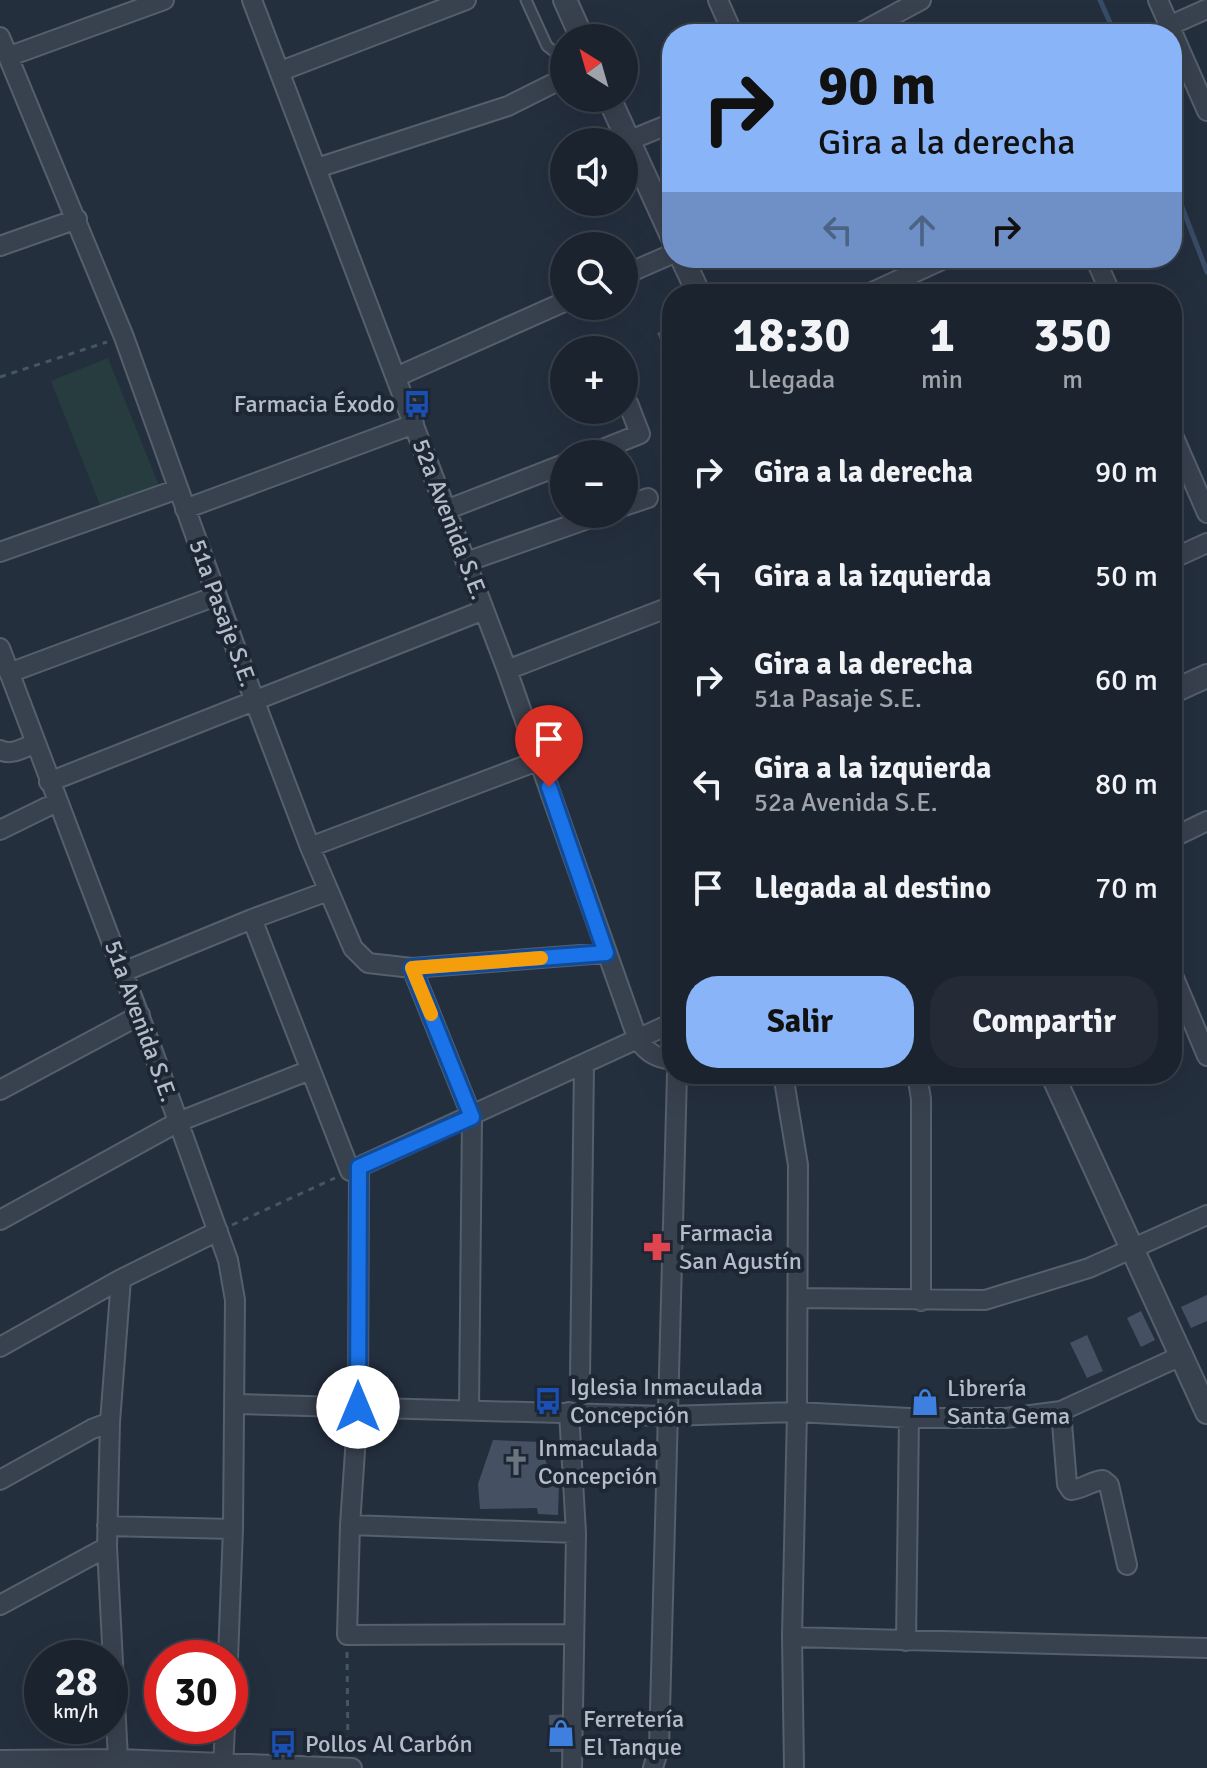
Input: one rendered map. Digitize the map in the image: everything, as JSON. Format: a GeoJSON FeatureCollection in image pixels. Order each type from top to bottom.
{"type":"FeatureCollection","features":[{"type":"Feature","properties":{"kind":"street"},"geometry":{"type":"LineString","coordinates":[[10,56],[164,0]]}},
{"type":"Feature","properties":{"kind":"street","name":"52a Avenida S.E."},"geometry":{"type":"LineString","coordinates":[[252,0],[507,670],[638,1040]]}},
{"type":"Feature","properties":{"kind":"street"},"geometry":{"type":"LineString","coordinates":[[281,71],[466,0]]}},
{"type":"Feature","properties":{"kind":"street"},"geometry":{"type":"LineString","coordinates":[[565,0],[576,24]]}},
{"type":"Feature","properties":{"kind":"street"},"geometry":{"type":"LineString","coordinates":[[718,0],[729,24]]}},
{"type":"Feature","properties":{"kind":"street"},"geometry":{"type":"LineString","coordinates":[[877,24],[921,0]]}},
{"type":"Feature","properties":{"kind":"street"},"geometry":{"type":"LineString","coordinates":[[1158,0],[1170,24]]}},
{"type":"Feature","properties":{"kind":"street"},"geometry":{"type":"LineString","coordinates":[[1173,24],[1207,9]]}},
{"type":"Feature","properties":{"kind":"street","name":"51a Pasaje S.E."},"geometry":{"type":"LineString","coordinates":[[0,37],[124,337],[255,702],[310,847],[353,948],[368,963],[412,968],[606,953]]}},
{"type":"Feature","properties":{"kind":"street"},"geometry":{"type":"LineString","coordinates":[[1182,51],[1207,111]]}},
{"type":"Feature","properties":{"kind":"street"},"geometry":{"type":"LineString","coordinates":[[317,168],[508,106],[550,85]]}},
{"type":"Feature","properties":{"kind":"street"},"geometry":{"type":"LineString","coordinates":[[638,137],[662,127]]}},
{"type":"Feature","properties":{"kind":"street"},"geometry":{"type":"LineString","coordinates":[[638,163],[662,214]]}},
{"type":"Feature","properties":{"kind":"street"},"geometry":{"type":"LineString","coordinates":[[0,246],[77,219]]}},
{"type":"Feature","properties":{"kind":"street"},"geometry":{"type":"LineString","coordinates":[[638,269],[662,258]]}},
{"type":"Feature","properties":{"kind":"street"},"geometry":{"type":"LineString","coordinates":[[890,284],[924,268]]}},
{"type":"Feature","properties":{"kind":"street"},"geometry":{"type":"LineString","coordinates":[[396,377],[550,308]]}},
{"type":"Feature","properties":{"kind":"street"},"geometry":{"type":"LineString","coordinates":[[185,509],[414,424]]}},
{"type":"Feature","properties":{"kind":"street"},"geometry":{"type":"LineString","coordinates":[[625,440],[640,434],[636,424]]}},
{"type":"Feature","properties":{"kind":"street"},"geometry":{"type":"LineString","coordinates":[[1182,456],[1207,513]]}},
{"type":"Feature","properties":{"kind":"street"},"geometry":{"type":"LineString","coordinates":[[446,510],[550,469]]}},
{"type":"Feature","properties":{"kind":"street"},"geometry":{"type":"LineString","coordinates":[[0,552],[178,489]]}},
{"type":"Feature","properties":{"kind":"street"},"geometry":{"type":"LineString","coordinates":[[638,501],[648,498]]}},
{"type":"Feature","properties":{"kind":"street"},"geometry":{"type":"LineString","coordinates":[[466,562],[562,528]]}},
{"type":"Feature","properties":{"kind":"street"},"geometry":{"type":"LineString","coordinates":[[1182,554],[1207,543]]}},
{"type":"Feature","properties":{"kind":"street"},"geometry":{"type":"LineString","coordinates":[[9,673],[216,596]]}},
{"type":"Feature","properties":{"kind":"street"},"geometry":{"type":"LineString","coordinates":[[49,782],[484,610]]}},
{"type":"Feature","properties":{"kind":"street"},"geometry":{"type":"LineString","coordinates":[[507,670],[662,610]]}},
{"type":"Feature","properties":{"kind":"street","name":"51a Avenida S.E."},"geometry":{"type":"LineString","coordinates":[[0,648],[140,1015],[228,1260],[235,1300],[229,1640]]}},
{"type":"Feature","properties":{"kind":"street"},"geometry":{"type":"LineString","coordinates":[[1182,687],[1207,676]]}},
{"type":"Feature","properties":{"kind":"street"},"geometry":{"type":"LineString","coordinates":[[0,750],[5,753],[35,743]]}},
{"type":"Feature","properties":{"kind":"street"},"geometry":{"type":"LineString","coordinates":[[310,847],[540,760]]}},
{"type":"Feature","properties":{"kind":"street"},"geometry":{"type":"LineString","coordinates":[[0,830],[57,802]]}},
{"type":"Feature","properties":{"kind":"street"},"geometry":{"type":"LineString","coordinates":[[1182,833],[1207,821]]}},
{"type":"Feature","properties":{"kind":"street"},"geometry":{"type":"LineString","coordinates":[[123,972],[328,891]]}},
{"type":"Feature","properties":{"kind":"street"},"geometry":{"type":"LineString","coordinates":[[252,919],[310,1070],[354,1169],[358,1407],[347,1635],[574,1634]]}},
{"type":"Feature","properties":{"kind":"street"},"geometry":{"type":"LineString","coordinates":[[412,968],[472,1117],[469,1409]]}},
{"type":"Feature","properties":{"kind":"street"},"geometry":{"type":"LineString","coordinates":[[1182,997],[1207,1056]]}},
{"type":"Feature","properties":{"kind":"street"},"geometry":{"type":"LineString","coordinates":[[0,1090],[140,1015]]}},
{"type":"Feature","properties":{"kind":"street"},"geometry":{"type":"LineString","coordinates":[[354,1169],[662,1028]]}},
{"type":"Feature","properties":{"kind":"street"},"geometry":{"type":"LineString","coordinates":[[638,1040],[647,1051],[662,1059]]}},
{"type":"Feature","properties":{"kind":"street"},"geometry":{"type":"LineString","coordinates":[[580,1378],[584,1064]]}},
{"type":"Feature","properties":{"kind":"street"},"geometry":{"type":"LineString","coordinates":[[0,1220],[178,1122],[310,1070]]}},
{"type":"Feature","properties":{"kind":"street"},"geometry":{"type":"LineString","coordinates":[[653,1768],[659,1748],[677,1084]]}},
{"type":"Feature","properties":{"kind":"street"},"geometry":{"type":"LineString","coordinates":[[785,1084],[798,1165],[792,1637],[794,1768]]}},
{"type":"Feature","properties":{"kind":"street"},"geometry":{"type":"LineString","coordinates":[[919,1084],[921,1301]]}},
{"type":"Feature","properties":{"kind":"street"},"geometry":{"type":"LineString","coordinates":[[1057,1084],[1207,1412]]}},
{"type":"Feature","properties":{"kind":"street"},"geometry":{"type":"LineString","coordinates":[[798,1298],[985,1300],[1089,1268],[1207,1215]]}},
{"type":"Feature","properties":{"kind":"street"},"geometry":{"type":"LineString","coordinates":[[0,1347],[121,1279],[218,1231]]}},
{"type":"Feature","properties":{"kind":"street"},"geometry":{"type":"LineString","coordinates":[[118,1759],[107,1526],[110,1422],[121,1279]]}},
{"type":"Feature","properties":{"kind":"street"},"geometry":{"type":"LineString","coordinates":[[235,1404],[667,1416],[797,1412],[909,1418],[1006,1418],[1061,1411],[1183,1355]]}},
{"type":"Feature","properties":{"kind":"street"},"geometry":{"type":"LineString","coordinates":[[1061,1411],[1067,1484],[1071,1490],[1079,1490],[1097,1480],[1109,1485],[1127,1565]]}},
{"type":"Feature","properties":{"kind":"street"},"geometry":{"type":"LineString","coordinates":[[569,1412],[576,1533],[572,1768]]}},
{"type":"Feature","properties":{"kind":"street"},"geometry":{"type":"LineString","coordinates":[[906,1641],[909,1418]]}},
{"type":"Feature","properties":{"kind":"street"},"geometry":{"type":"LineString","coordinates":[[0,1480],[110,1422]]}},
{"type":"Feature","properties":{"kind":"street"},"geometry":{"type":"LineString","coordinates":[[350,1525],[576,1533]]}},
{"type":"Feature","properties":{"kind":"street"},"geometry":{"type":"LineString","coordinates":[[107,1526],[233,1529]]}},
{"type":"Feature","properties":{"kind":"street"},"geometry":{"type":"LineString","coordinates":[[0,1605],[107,1547]]}},
{"type":"Feature","properties":{"kind":"street"},"geometry":{"type":"LineString","coordinates":[[792,1637],[1207,1648]]}},
{"type":"Feature","properties":{"kind":"street"},"geometry":{"type":"LineString","coordinates":[[223,1765],[224,1744]]}},
{"type":"Feature","properties":{"kind":"street"},"geometry":{"type":"LineString","coordinates":[[0,1760],[118,1759],[350,1768]]}},
{"type":"Feature","properties":{"kind":"lane"},"geometry":{"type":"LineString","coordinates":[[526,0],[550,48]]}},
{"type":"Feature","properties":{"kind":"path"},"geometry":{"type":"LineString","coordinates":[[0,377],[124,337]]}},
{"type":"Feature","properties":{"kind":"path"},"geometry":{"type":"LineString","coordinates":[[218,1231],[354,1169]]}},
{"type":"Feature","properties":{"kind":"path"},"geometry":{"type":"LineString","coordinates":[[347,1635],[346,1737],[350,1768]]}},
{"type":"Feature","properties":{"kind":"green space"},"geometry":{"type":"Polygon","coordinates":[[[108,358],[159,486],[102,510],[51,381],[108,358]]]}},
{"type":"Feature","properties":{"kind":"building"},"geometry":{"type":"Polygon","coordinates":[[[1207,1295],[1207,1321],[1191,1328],[1181,1307],[1207,1295]]]}},
{"type":"Feature","properties":{"kind":"building"},"geometry":{"type":"Polygon","coordinates":[[[1141,1311],[1155,1340],[1141,1347],[1127,1318],[1141,1311]]]}},
{"type":"Feature","properties":{"kind":"building"},"geometry":{"type":"Polygon","coordinates":[[[1087,1335],[1103,1371],[1087,1378],[1070,1343],[1087,1335]]]}},
{"type":"Feature","properties":{"kind":"building","name":"Inmaculada Concepción"},"geometry":{"type":"Polygon","coordinates":[[[493,1440],[541,1442],[551,1482],[559,1484],[558,1515],[538,1514],[537,1508],[480,1509],[478,1484],[493,1440]]]}},
{"type":"Feature","properties":{"kind":"building","name":"Ferretería El Tanque"},"geometry":{"type":"Polygon","coordinates":[[[572,1714],[572,1752],[550,1752],[549,1715],[572,1714]]]}},
{"type":"Feature","properties":{"kind":"waterway"},"geometry":{"type":"LineString","coordinates":[[1100,0],[1111,24]]}},
{"type":"Feature","properties":{"kind":"waterway"},"geometry":{"type":"LineString","coordinates":[[1182,207],[1207,272]]}},
{"type":"Feature","properties":{"kind":"slow traffic"},"geometry":{"type":"LineString","coordinates":[[431,1014],[412,968],[541,958]]}},
{"type":"Feature","properties":{"kind":"place","name":"Farmacia Éxodo"},"geometry":{"type":"Point","coordinates":[417,404]}},
{"type":"Feature","properties":{"kind":"place","name":"Farmacia San Agustín"},"geometry":{"type":"Point","coordinates":[657,1247]}},
{"type":"Feature","properties":{"kind":"place","name":"Iglesia Inmaculada Concepción"},"geometry":{"type":"Point","coordinates":[548,1401]}},
{"type":"Feature","properties":{"kind":"place","name":"Librería Santa Gema"},"geometry":{"type":"Point","coordinates":[925,1402]}},
{"type":"Feature","properties":{"kind":"place","name":"Inmaculada Concepción"},"geometry":{"type":"Point","coordinates":[516,1462]}},
{"type":"Feature","properties":{"kind":"place","name":"Ferretería El Tanque"},"geometry":{"type":"Point","coordinates":[561,1733]}},
{"type":"Feature","properties":{"kind":"place","name":"Pollos Al Carbón"},"geometry":{"type":"Point","coordinates":[283,1744]}},
{"type":"Feature","properties":{"kind":"route"},"geometry":{"type":"LineString","coordinates":[[358,1407],[359,1167],[472,1117],[412,968],[606,953],[549,787]]}}]}
